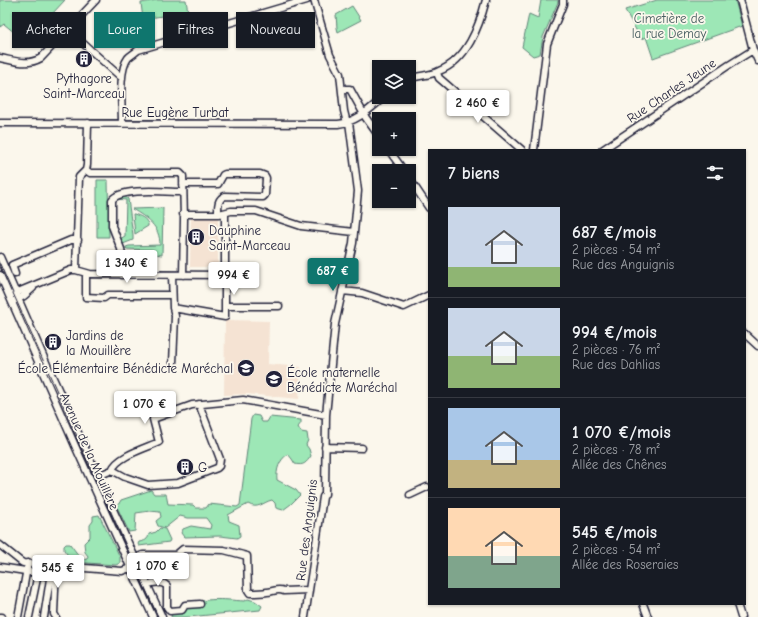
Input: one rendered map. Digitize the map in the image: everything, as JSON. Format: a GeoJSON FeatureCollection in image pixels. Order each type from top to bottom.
{"type":"FeatureCollection","features":[{"type":"Feature","properties":{"kind":"street"},"geometry":{"type":"LineString","coordinates":[[85,12],[96,0]]}},
{"type":"Feature","properties":{"kind":"street"},"geometry":{"type":"LineString","coordinates":[[122,123],[122,78],[124,68],[128,58],[138,50],[307,0]]}},
{"type":"Feature","properties":{"kind":"street","name":"Rue des Anguignis"},"geometry":{"type":"LineString","coordinates":[[305,617],[323,497],[325,494],[326,415],[335,324],[354,232],[358,188],[349,122],[346,119],[344,111],[338,69],[330,55],[314,0]]}},
{"type":"Feature","properties":{"kind":"street"},"geometry":{"type":"LineString","coordinates":[[416,77],[437,72],[456,61],[464,52],[471,40],[486,0]]}},
{"type":"Feature","properties":{"kind":"street"},"geometry":{"type":"LineString","coordinates":[[534,149],[548,44],[563,4],[563,0]]}},
{"type":"Feature","properties":{"kind":"street"},"geometry":{"type":"LineString","coordinates":[[740,0],[753,50],[758,61]]}},
{"type":"Feature","properties":{"kind":"street"},"geometry":{"type":"LineString","coordinates":[[86,46],[122,78]]}},
{"type":"Feature","properties":{"kind":"street"},"geometry":{"type":"LineString","coordinates":[[0,58],[27,63],[34,62],[42,58],[51,48]]}},
{"type":"Feature","properties":{"kind":"street","name":"Rue Charles Jeune"},"geometry":{"type":"LineString","coordinates":[[603,149],[729,64],[753,50]]}},
{"type":"Feature","properties":{"kind":"street"},"geometry":{"type":"LineString","coordinates":[[437,72],[439,78],[521,149]]}},
{"type":"Feature","properties":{"kind":"street"},"geometry":{"type":"LineString","coordinates":[[342,89],[350,89],[372,126]]}},
{"type":"Feature","properties":{"kind":"street"},"geometry":{"type":"LineString","coordinates":[[349,122],[364,114],[376,104]]}},
{"type":"Feature","properties":{"kind":"street","name":"Rue Eugène Turbat"},"geometry":{"type":"LineString","coordinates":[[0,123],[338,124],[349,122]]}},
{"type":"Feature","properties":{"kind":"street"},"geometry":{"type":"LineString","coordinates":[[76,270],[79,177],[86,170],[88,123]]}},
{"type":"Feature","properties":{"kind":"street"},"geometry":{"type":"LineString","coordinates":[[86,170],[94,174],[180,173],[183,184],[183,276]]}},
{"type":"Feature","properties":{"kind":"street"},"geometry":{"type":"LineString","coordinates":[[183,184],[218,184],[225,174],[260,174],[265,176],[266,186],[265,195],[263,197],[225,196],[218,202],[218,214]]}},
{"type":"Feature","properties":{"kind":"street"},"geometry":{"type":"LineString","coordinates":[[416,188],[428,206]]}},
{"type":"Feature","properties":{"kind":"street"},"geometry":{"type":"LineString","coordinates":[[122,275],[121,249],[112,226],[112,200],[115,197],[129,192],[182,192]]}},
{"type":"Feature","properties":{"kind":"street"},"geometry":{"type":"LineString","coordinates":[[183,214],[218,214],[231,211],[256,211],[301,226],[354,232]]}},
{"type":"Feature","properties":{"kind":"street"},"geometry":{"type":"LineString","coordinates":[[173,308],[225,317],[225,213]]}},
{"type":"Feature","properties":{"kind":"street"},"geometry":{"type":"LineString","coordinates":[[15,274],[12,265],[71,240],[78,240]]}},
{"type":"Feature","properties":{"kind":"street","name":"Avenue de la Mouillère"},"geometry":{"type":"LineString","coordinates":[[0,257],[48,367],[162,617]]}},
{"type":"Feature","properties":{"kind":"street"},"geometry":{"type":"LineString","coordinates":[[11,300],[24,296],[37,285],[71,270],[76,270],[86,274],[224,276]]}},
{"type":"Feature","properties":{"kind":"street"},"geometry":{"type":"LineString","coordinates":[[86,274],[86,297],[104,298],[108,295],[172,295]]}},
{"type":"Feature","properties":{"kind":"street","name":"Avenue de la Mouillère"},"geometry":{"type":"LineString","coordinates":[[0,275],[153,617]]}},
{"type":"Feature","properties":{"kind":"street"},"geometry":{"type":"LineString","coordinates":[[172,275],[172,295],[175,316],[173,363]]}},
{"type":"Feature","properties":{"kind":"street"},"geometry":{"type":"LineString","coordinates":[[342,291],[362,293],[404,307],[428,295]]}},
{"type":"Feature","properties":{"kind":"street"},"geometry":{"type":"LineString","coordinates":[[225,306],[279,306]]}},
{"type":"Feature","properties":{"kind":"street"},"geometry":{"type":"LineString","coordinates":[[746,335],[758,346]]}},
{"type":"Feature","properties":{"kind":"street"},"geometry":{"type":"LineString","coordinates":[[98,476],[112,470],[113,466],[125,457],[159,442],[153,419],[192,405],[243,400],[326,415]]}},
{"type":"Feature","properties":{"kind":"street"},"geometry":{"type":"LineString","coordinates":[[112,470],[125,477],[148,485],[178,483],[217,468],[219,466],[220,459],[199,404]]}},
{"type":"Feature","properties":{"kind":"street"},"geometry":{"type":"LineString","coordinates":[[325,447],[362,448]]}},
{"type":"Feature","properties":{"kind":"street"},"geometry":{"type":"LineString","coordinates":[[410,495],[427,487]]}},
{"type":"Feature","properties":{"kind":"street"},"geometry":{"type":"LineString","coordinates":[[0,545],[20,561],[28,563],[122,571],[131,569],[138,565]]}},
{"type":"Feature","properties":{"kind":"street"},"geometry":{"type":"LineString","coordinates":[[135,558],[142,556],[176,555],[183,549],[224,550],[247,556],[248,590],[250,592],[270,592],[272,590],[309,590]]}},
{"type":"Feature","properties":{"kind":"street"},"geometry":{"type":"LineString","coordinates":[[18,617],[28,563]]}},
{"type":"Feature","properties":{"kind":"street"},"geometry":{"type":"LineString","coordinates":[[29,617],[40,564]]}},
{"type":"Feature","properties":{"kind":"street"},"geometry":{"type":"LineString","coordinates":[[56,566],[54,614],[56,617]]}},
{"type":"Feature","properties":{"kind":"street"},"geometry":{"type":"LineString","coordinates":[[0,567],[38,573],[50,577],[44,617]]}},
{"type":"Feature","properties":{"kind":"street"},"geometry":{"type":"LineString","coordinates":[[147,585],[163,583],[167,586],[167,607],[170,610],[182,610],[185,605],[200,604]]}},
{"type":"Feature","properties":{"kind":"street"},"geometry":{"type":"LineString","coordinates":[[642,605],[648,617]]}},
{"type":"Feature","properties":{"kind":"street"},"geometry":{"type":"LineString","coordinates":[[737,605],[741,617]]}},
{"type":"Feature","properties":{"kind":"shaded area","name":"Dauphine Saint-Marceau"},"geometry":{"type":"Polygon","coordinates":[[[191,216],[218,216],[218,267],[190,267],[191,216]]]}},
{"type":"Feature","properties":{"kind":"shaded area"},"geometry":{"type":"Polygon","coordinates":[[[225,320],[269,321],[268,364],[301,367],[299,399],[247,394],[224,395],[225,320]]]}},
{"type":"Feature","properties":{"kind":"green space"},"geometry":{"type":"Polygon","coordinates":[[[0,0],[65,0],[54,12],[12,12],[12,31],[4,24],[0,27],[0,0]]]}},
{"type":"Feature","properties":{"kind":"green space"},"geometry":{"type":"Polygon","coordinates":[[[157,0],[186,0],[188,12],[163,12],[163,16],[155,17],[155,12],[142,12],[141,3],[157,0]]]}},
{"type":"Feature","properties":{"kind":"green space"},"geometry":{"type":"Polygon","coordinates":[[[541,0],[558,0],[558,2],[543,37],[540,54],[533,56],[522,47],[529,14],[538,18],[541,0]]]}},
{"type":"Feature","properties":{"kind":"green space","name":"Cimetière de la rue Demay"},"geometry":{"type":"Polygon","coordinates":[[[657,0],[735,0],[742,26],[653,58],[646,37],[641,39],[625,10],[657,0]]]}},
{"type":"Feature","properties":{"kind":"green space"},"geometry":{"type":"Polygon","coordinates":[[[352,6],[361,20],[338,32],[336,15],[352,6]]]}},
{"type":"Feature","properties":{"kind":"green space"},"geometry":{"type":"Polygon","coordinates":[[[97,180],[108,180],[109,237],[97,237],[97,180]]]}},
{"type":"Feature","properties":{"kind":"green space"},"geometry":{"type":"Polygon","coordinates":[[[120,197],[128,199],[133,235],[133,240],[123,244],[120,239],[125,236],[126,200],[116,199],[120,197]]]}},
{"type":"Feature","properties":{"kind":"green space"},"geometry":{"type":"Polygon","coordinates":[[[163,208],[162,255],[154,254],[154,250],[126,249],[126,247],[129,246],[160,245],[158,233],[152,223],[132,209],[163,208]]]}},
{"type":"Feature","properties":{"kind":"green space"},"geometry":{"type":"Polygon","coordinates":[[[133,214],[146,220],[148,224],[148,226],[135,234],[133,214]]]}},
{"type":"Feature","properties":{"kind":"green space"},"geometry":{"type":"Polygon","coordinates":[[[253,415],[259,416],[262,422],[267,422],[270,417],[301,420],[298,427],[301,432],[307,433],[308,440],[306,445],[311,456],[308,460],[303,464],[298,465],[295,464],[288,454],[280,462],[277,473],[277,480],[296,490],[300,495],[291,504],[283,510],[276,508],[275,503],[272,500],[258,506],[248,504],[228,515],[229,521],[239,525],[240,536],[237,538],[220,536],[184,537],[181,533],[183,529],[191,526],[210,529],[211,525],[206,518],[188,518],[180,516],[165,528],[158,526],[156,521],[161,517],[160,512],[150,511],[136,513],[135,531],[129,532],[117,507],[121,500],[151,490],[154,494],[166,494],[168,504],[193,505],[196,508],[206,508],[209,504],[237,507],[240,505],[251,419],[253,415]]]}},
{"type":"Feature","properties":{"kind":"green space"},"geometry":{"type":"Polygon","coordinates":[[[99,515],[120,557],[120,563],[116,565],[73,562],[64,550],[64,546],[66,544],[70,544],[82,560],[87,559],[88,556],[85,552],[84,543],[90,537],[90,525],[93,521],[93,516],[99,515]]]}},
{"type":"Feature","properties":{"kind":"green space"},"geometry":{"type":"Polygon","coordinates":[[[160,528],[165,529],[170,540],[169,542],[139,546],[139,542],[146,540],[149,534],[156,532],[160,528]]]}},
{"type":"Feature","properties":{"kind":"green space"},"geometry":{"type":"Polygon","coordinates":[[[248,599],[255,601],[262,606],[260,610],[188,617],[171,617],[172,613],[185,611],[190,606],[204,601],[244,601],[248,599]]]}},
{"type":"Feature","properties":{"kind":"tram line"},"geometry":{"type":"LineString","coordinates":[[0,264],[158,617]]}},
{"type":"Feature","properties":{"kind":"place","name":"Pythagore Saint-Marceau"},"geometry":{"type":"Point","coordinates":[84,59]}},
{"type":"Feature","properties":{"kind":"place","name":"Dauphine Saint-Marceau"},"geometry":{"type":"Point","coordinates":[196,237]}},
{"type":"Feature","properties":{"kind":"place","name":"Jardins de la Mouillère"},"geometry":{"type":"Point","coordinates":[53,342]}},
{"type":"Feature","properties":{"kind":"place","name":"École Élémentaire Bénédicte Maréchal"},"geometry":{"type":"Point","coordinates":[246,368]}},
{"type":"Feature","properties":{"kind":"place","name":"École maternelle Bénédicte Maréchal"},"geometry":{"type":"Point","coordinates":[274,379]}},
{"type":"Feature","properties":{"kind":"place","name":"G"},"geometry":{"type":"Point","coordinates":[185,467]}}]}
